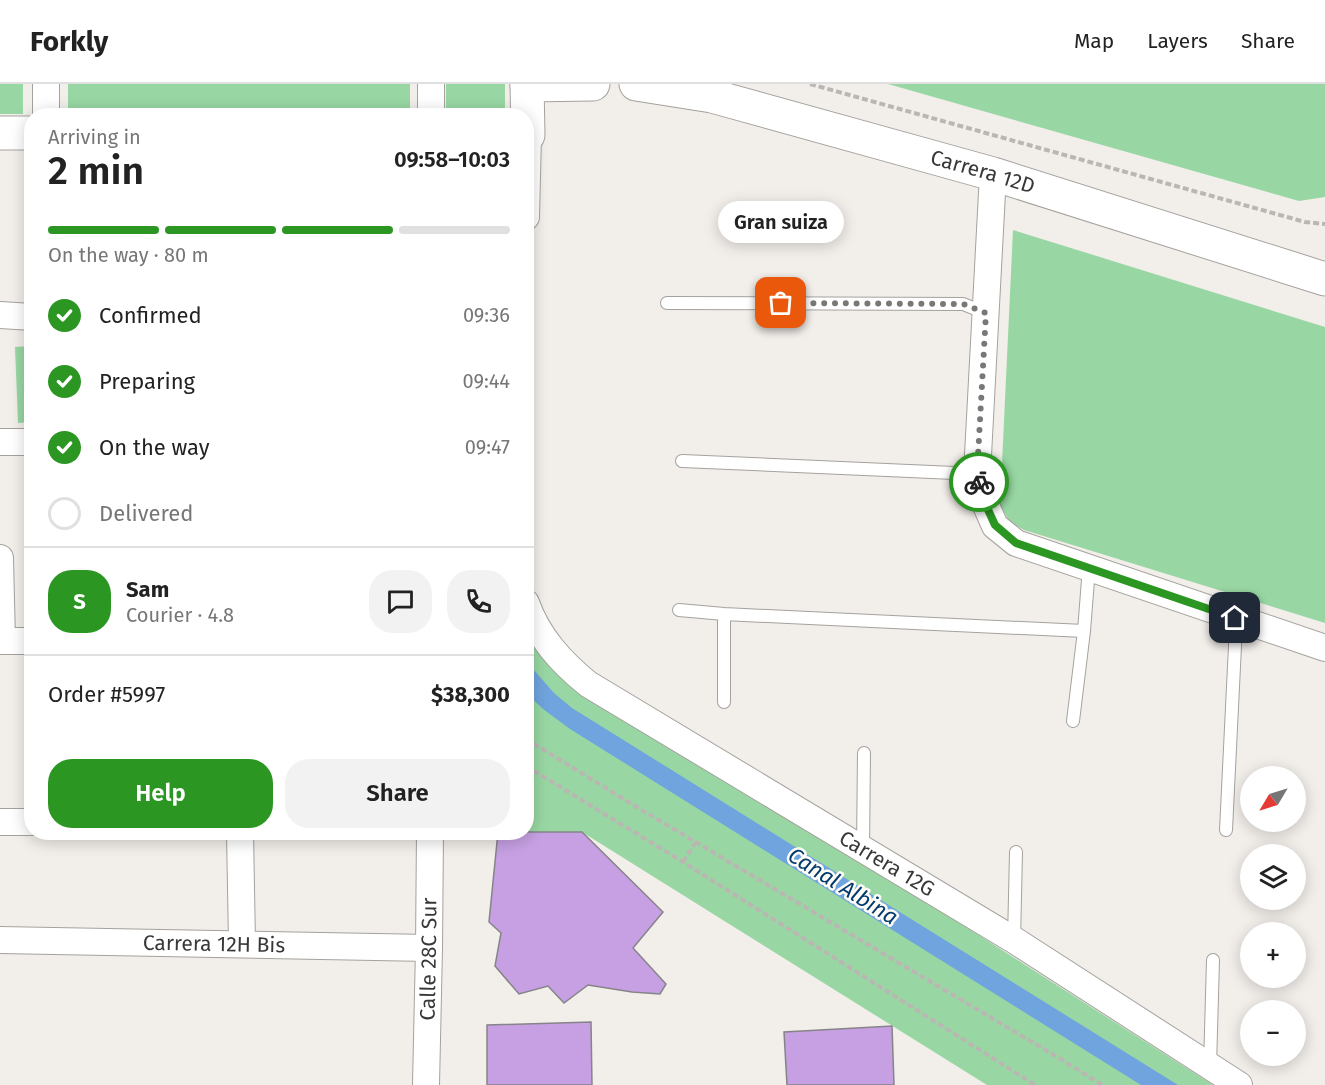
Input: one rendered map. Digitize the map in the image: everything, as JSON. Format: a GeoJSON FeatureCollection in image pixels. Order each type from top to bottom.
{"type":"FeatureCollection","features":[{"type":"Feature","properties":{"kind":"street"},"geometry":{"type":"LineString","coordinates":[[45,108],[46,84]]}},
{"type":"Feature","properties":{"kind":"street"},"geometry":{"type":"LineString","coordinates":[[431,84],[431,108]]}},
{"type":"Feature","properties":{"kind":"street"},"geometry":{"type":"LineString","coordinates":[[527,108],[527,85],[592,84]]}},
{"type":"Feature","properties":{"kind":"street","name":"Carrera 12D"},"geometry":{"type":"LineString","coordinates":[[636,84],[712,96],[993,174],[1325,279]]}},
{"type":"Feature","properties":{"kind":"street"},"geometry":{"type":"LineString","coordinates":[[0,133],[24,133]]}},
{"type":"Feature","properties":{"kind":"street"},"geometry":{"type":"LineString","coordinates":[[993,174],[977,474],[984,501],[995,525],[1016,543],[1325,648]]}},
{"type":"Feature","properties":{"kind":"street"},"geometry":{"type":"LineString","coordinates":[[0,315],[24,316]]}},
{"type":"Feature","properties":{"kind":"street"},"geometry":{"type":"LineString","coordinates":[[0,442],[24,442]]}},
{"type":"Feature","properties":{"kind":"street"},"geometry":{"type":"LineString","coordinates":[[0,558],[1,640],[24,641]]}},
{"type":"Feature","properties":{"kind":"street","name":"Carrera 12G"},"geometry":{"type":"LineString","coordinates":[[534,622],[558,657],[588,684],[1014,940],[1239,1085]]}},
{"type":"Feature","properties":{"kind":"street"},"geometry":{"type":"LineString","coordinates":[[0,822],[24,822]]}},
{"type":"Feature","properties":{"kind":"street"},"geometry":{"type":"LineString","coordinates":[[240,840],[242,944]]}},
{"type":"Feature","properties":{"kind":"street","name":"Calle 28C Sur"},"geometry":{"type":"LineString","coordinates":[[426,1085],[430,840]]}},
{"type":"Feature","properties":{"kind":"street","name":"Carrera 12H Bis"},"geometry":{"type":"LineString","coordinates":[[0,940],[429,948]]}},
{"type":"Feature","properties":{"kind":"lane"},"geometry":{"type":"LineString","coordinates":[[667,303],[963,304],[986,313]]}},
{"type":"Feature","properties":{"kind":"lane"},"geometry":{"type":"LineString","coordinates":[[682,461],[977,474]]}},
{"type":"Feature","properties":{"kind":"lane"},"geometry":{"type":"LineString","coordinates":[[1073,721],[1089,567]]}},
{"type":"Feature","properties":{"kind":"lane"},"geometry":{"type":"LineString","coordinates":[[679,610],[1084,631]]}},
{"type":"Feature","properties":{"kind":"lane"},"geometry":{"type":"LineString","coordinates":[[724,614],[724,702]]}},
{"type":"Feature","properties":{"kind":"lane"},"geometry":{"type":"LineString","coordinates":[[1226,830],[1235,618]]}},
{"type":"Feature","properties":{"kind":"lane"},"geometry":{"type":"LineString","coordinates":[[863,849],[864,753]]}},
{"type":"Feature","properties":{"kind":"lane"},"geometry":{"type":"LineString","coordinates":[[1014,940],[1016,852]]}},
{"type":"Feature","properties":{"kind":"lane"},"geometry":{"type":"LineString","coordinates":[[1210,1066],[1213,960]]}},
{"type":"Feature","properties":{"kind":"path"},"geometry":{"type":"LineString","coordinates":[[810,84],[1305,222],[1325,224]]}},
{"type":"Feature","properties":{"kind":"path"},"geometry":{"type":"LineString","coordinates":[[534,744],[1102,1085]]}},
{"type":"Feature","properties":{"kind":"path"},"geometry":{"type":"LineString","coordinates":[[534,771],[683,862],[1035,1085]]}},
{"type":"Feature","properties":{"kind":"path"},"geometry":{"type":"LineString","coordinates":[[683,862],[696,842]]}},
{"type":"Feature","properties":{"kind":"green space"},"geometry":{"type":"Polygon","coordinates":[[[0,84],[23,84],[23,114],[0,114],[0,84]]]}},
{"type":"Feature","properties":{"kind":"green space"},"geometry":{"type":"Polygon","coordinates":[[[68,84],[410,84],[410,108],[68,108],[68,84]]]}},
{"type":"Feature","properties":{"kind":"green space"},"geometry":{"type":"Polygon","coordinates":[[[446,84],[505,84],[505,108],[446,108],[446,84]]]}},
{"type":"Feature","properties":{"kind":"green space"},"geometry":{"type":"Polygon","coordinates":[[[888,84],[1325,84],[1325,197],[1299,201],[888,84]]]}},
{"type":"Feature","properties":{"kind":"green space"},"geometry":{"type":"Polygon","coordinates":[[[1013,230],[1325,327],[1325,623],[1024,530],[1010,522],[1000,506],[1013,230]]]}},
{"type":"Feature","properties":{"kind":"green space"},"geometry":{"type":"Polygon","coordinates":[[[24,346],[24,423],[18,423],[15,347],[24,346]]]}},
{"type":"Feature","properties":{"kind":"green space"},"geometry":{"type":"Polygon","coordinates":[[[534,643],[547,663],[579,693],[891,879],[1213,1085],[987,1085],[582,832],[534,832],[534,643]]]}},
{"type":"Feature","properties":{"kind":"water","name":"Canal Albina"},"geometry":{"type":"Polygon","coordinates":[[[534,670],[554,693],[572,708],[1178,1085],[1141,1085],[570,729],[534,701],[534,670]]]}},
{"type":"Feature","properties":{"kind":"building"},"geometry":{"type":"Polygon","coordinates":[[[534,832],[582,832],[663,912],[633,948],[666,984],[660,994],[588,985],[564,1003],[548,986],[519,994],[495,966],[501,933],[489,922],[497,840],[534,840],[534,832]]]}},
{"type":"Feature","properties":{"kind":"building"},"geometry":{"type":"Polygon","coordinates":[[[591,1022],[592,1085],[487,1085],[487,1025],[591,1022]]]}},
{"type":"Feature","properties":{"kind":"building"},"geometry":{"type":"Polygon","coordinates":[[[892,1026],[894,1085],[787,1085],[784,1032],[892,1026]]]}},
{"type":"Feature","properties":{"kind":"way so far"},"geometry":{"type":"LineString","coordinates":[[781,303],[963,304],[986,313],[977,474],[979,482]]}},
{"type":"Feature","properties":{"kind":"place","name":"Gran suiza"},"geometry":{"type":"Point","coordinates":[781,303]}},
{"type":"Feature","properties":{"kind":"route"},"geometry":{"type":"LineString","coordinates":[[979,482],[984,501],[995,525],[1016,543],[1235,618]]}}]}
